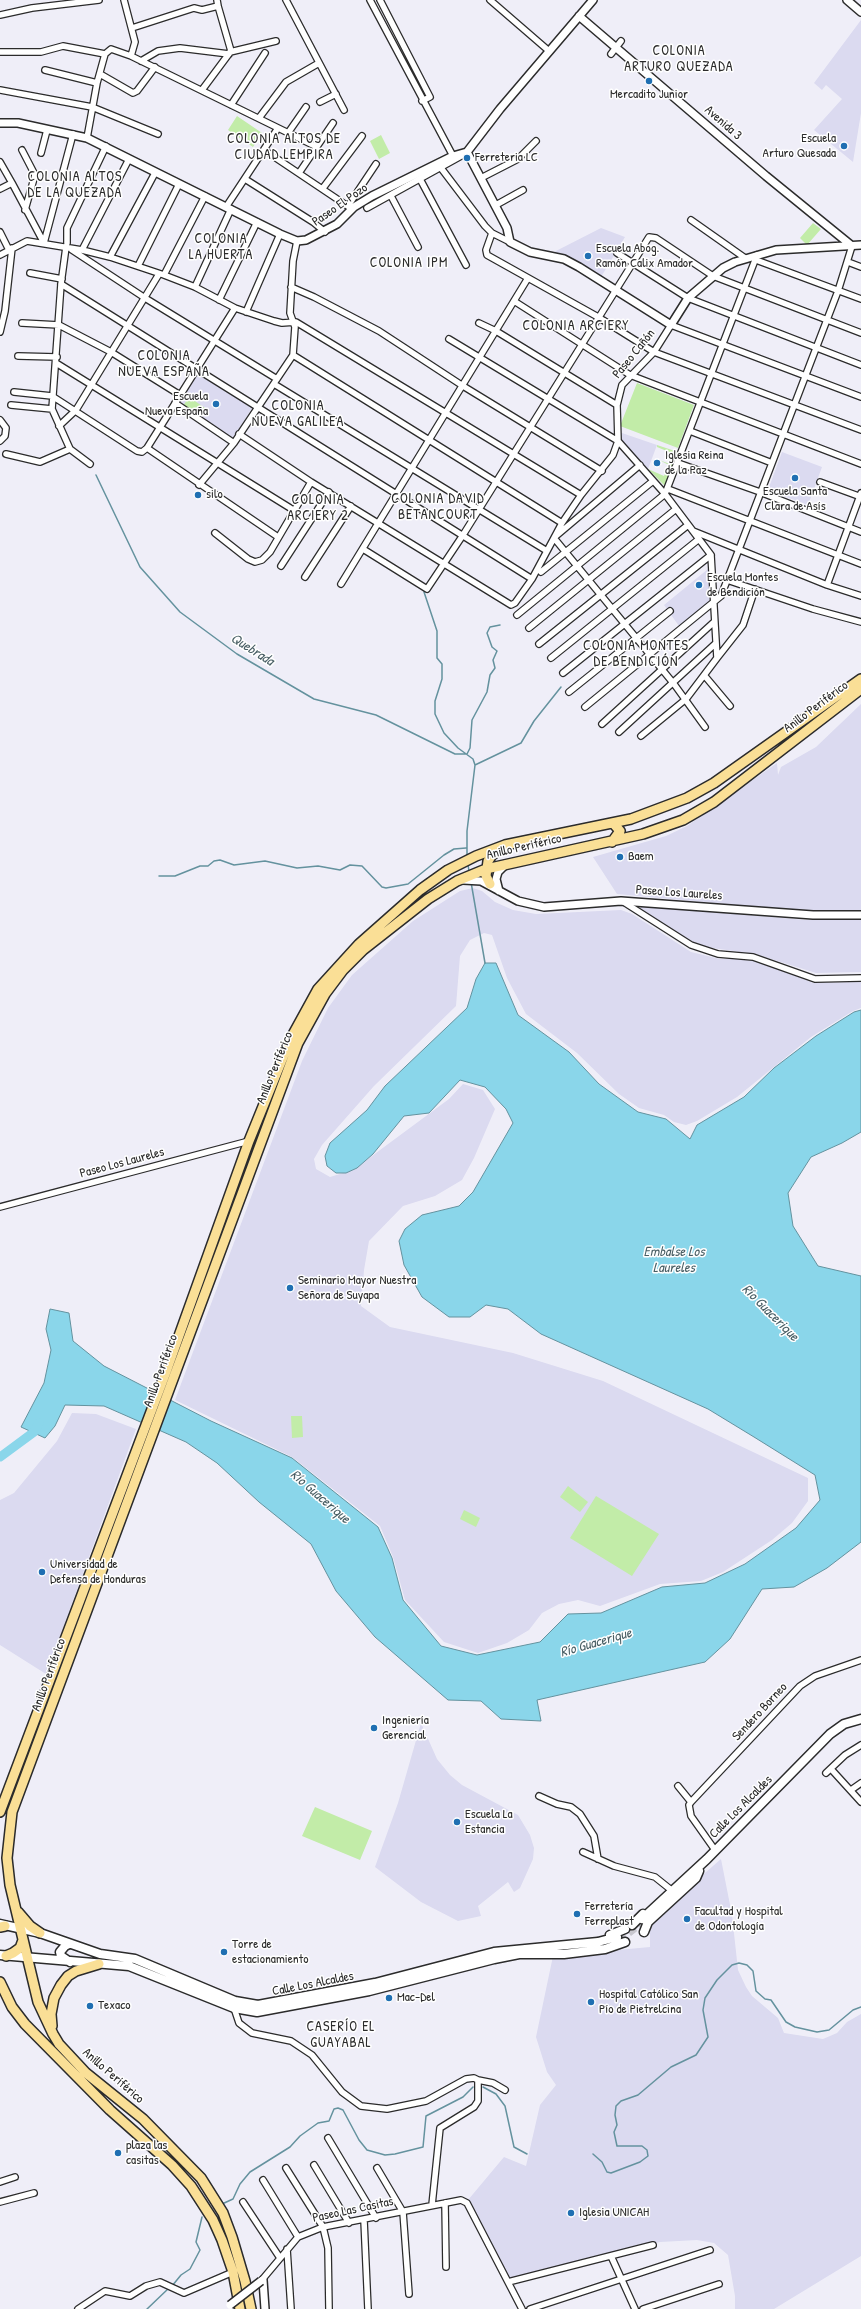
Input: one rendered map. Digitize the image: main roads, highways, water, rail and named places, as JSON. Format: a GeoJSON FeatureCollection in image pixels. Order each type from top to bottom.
{"type":"FeatureCollection","features":[{"type":"Feature","properties":{"kind":"highway","name":"Anillo Periférico"},"geometry":{"type":"LineString","coordinates":[[170,1373],[249,1141],[290,1040],[318,989],[337,966],[414,895],[443,874],[476,856],[505,845],[613,823],[669,806],[714,783],[861,679]]}},
{"type":"Feature","properties":{"kind":"highway","name":"Anillo Periférico"},"geometry":{"type":"LineString","coordinates":[[251,2309],[245,2281],[223,2213],[200,2178],[143,2119],[86,2073],[59,2044],[53,2034],[38,2002],[20,1929],[7,1858],[12,1812],[170,1373],[298,1043],[325,994],[343,970],[363,950],[428,899],[457,881],[486,869],[507,863],[612,842],[661,828],[702,810],[861,689]]}},
{"type":"Feature","properties":{"kind":"highway"},"geometry":{"type":"LineString","coordinates":[[612,842],[620,831],[613,823]]}},
{"type":"Feature","properties":{"kind":"highway"},"geometry":{"type":"LineString","coordinates":[[490,884],[486,869],[492,855],[505,845]]}},
{"type":"Feature","properties":{"kind":"highway","name":"Anillo Periférico"},"geometry":{"type":"LineString","coordinates":[[0,1812],[139,1457]]}},
{"type":"Feature","properties":{"kind":"highway"},"geometry":{"type":"LineString","coordinates":[[15,1904],[25,1922],[40,1933]]}},
{"type":"Feature","properties":{"kind":"highway"},"geometry":{"type":"LineString","coordinates":[[3,1955],[13,1953],[20,1948],[23,1940]]}},
{"type":"Feature","properties":{"kind":"highway"},"geometry":{"type":"LineString","coordinates":[[53,2034],[51,2014],[54,1998],[61,1984],[76,1971],[100,1964]]}},
{"type":"Feature","properties":{"kind":"highway","name":"Anillo Periférico"},"geometry":{"type":"LineString","coordinates":[[1,1986],[25,2024],[110,2110],[172,2165],[191,2186],[213,2220],[233,2272],[240,2309]]}},
{"type":"Feature","properties":{"kind":"main road","name":"Calle Los Alcaldes"},"geometry":{"type":"LineString","coordinates":[[861,1719],[839,1732],[699,1871],[643,1920],[716,1850],[830,1734],[844,1724],[861,1719]]}},
{"type":"Feature","properties":{"kind":"main road"},"geometry":{"type":"LineString","coordinates":[[494,1952],[518,1946],[599,1938],[628,1927],[691,1870],[707,1858]]}},
{"type":"Feature","properties":{"kind":"main road"},"geometry":{"type":"LineString","coordinates":[[644,1932],[648,1922],[696,1878],[699,1871]]}},
{"type":"Feature","properties":{"kind":"main road","name":"Calle Los Alcaldes"},"geometry":{"type":"LineString","coordinates":[[2,1926],[40,1933],[100,1954],[135,1960],[235,2001],[258,2005],[375,1983],[494,1952],[620,1940],[605,1949],[564,1954],[518,1954],[369,1991],[257,2012],[234,2008],[134,1968],[27,1959],[3,1955]]}},
{"type":"Feature","properties":{"kind":"main road"},"geometry":{"type":"LineString","coordinates":[[69,1944],[60,1952],[61,1956],[71,1962]]}},
{"type":"Feature","properties":{"kind":"water","name":"Embalse Los Laureles"},"geometry":{"type":"Polygon","coordinates":[[[485,963],[496,963],[518,1015],[569,1052],[599,1084],[638,1112],[666,1119],[690,1139],[697,1125],[744,1097],[774,1068],[816,1036],[854,1012],[861,1010],[861,1132],[842,1143],[811,1157],[788,1193],[793,1226],[818,1266],[861,1276],[861,1542],[827,1568],[794,1587],[762,1589],[730,1639],[705,1662],[537,1700],[541,1721],[501,1719],[481,1701],[448,1700],[375,1637],[336,1591],[311,1544],[259,1502],[217,1463],[186,1442],[104,1406],[65,1405],[55,1426],[45,1438],[21,1427],[44,1383],[51,1350],[46,1329],[50,1309],[69,1313],[73,1341],[104,1366],[211,1421],[292,1458],[378,1527],[392,1558],[403,1600],[441,1646],[477,1655],[540,1642],[568,1614],[601,1613],[662,1587],[705,1583],[745,1564],[796,1528],[820,1500],[815,1475],[754,1437],[708,1409],[541,1334],[508,1309],[486,1305],[470,1317],[449,1317],[422,1297],[404,1265],[399,1241],[405,1229],[422,1215],[459,1206],[473,1192],[513,1123],[506,1109],[485,1087],[460,1080],[429,1113],[404,1116],[373,1154],[357,1168],[346,1173],[336,1173],[327,1166],[325,1156],[330,1143],[367,1110],[385,1086],[467,1008],[476,979],[485,963]]]}},
{"type":"Feature","properties":{"kind":"waterway","name":"Quebrada"},"geometry":{"type":"LineString","coordinates":[[96,475],[140,567],[180,612],[237,654],[314,699],[376,715],[455,754],[467,754]]}},
{"type":"Feature","properties":{"kind":"waterway"},"geometry":{"type":"LineString","coordinates":[[424,592],[437,631],[437,658],[442,664],[442,679],[435,701],[435,714],[444,733],[458,748],[473,759],[475,765],[467,831],[467,857]]}},
{"type":"Feature","properties":{"kind":"waterway"},"geometry":{"type":"LineString","coordinates":[[467,754],[470,748],[472,720],[487,692],[490,675],[495,668],[493,660],[497,651],[492,647],[487,633],[490,627],[500,625]]}},
{"type":"Feature","properties":{"kind":"waterway"},"geometry":{"type":"LineString","coordinates":[[475,765],[521,743],[534,721],[561,687]]}},
{"type":"Feature","properties":{"kind":"waterway"},"geometry":{"type":"LineString","coordinates":[[159,876],[175,876],[200,866],[208,866],[214,861],[220,860],[234,865],[265,861],[297,868],[318,866],[340,870],[350,865],[362,866],[382,887],[386,888],[408,884],[444,855],[454,849],[466,848]]}},
{"type":"Feature","properties":{"kind":"waterway"},"geometry":{"type":"LineString","coordinates":[[468,864],[469,872]]}},
{"type":"Feature","properties":{"kind":"waterway"},"geometry":{"type":"LineString","coordinates":[[471,882],[485,963]]}},
{"type":"Feature","properties":{"kind":"waterway","name":"Río Guacerique"},"geometry":{"type":"LineString","coordinates":[[0,1457],[34,1432],[39,1423]]}},
{"type":"Feature","properties":{"kind":"waterway"},"geometry":{"type":"LineString","coordinates":[[593,2154],[602,2162],[607,2172],[611,2173],[640,2162],[648,2156],[647,2150],[642,2146],[617,2146],[614,2132],[617,2125],[615,2115],[616,2106],[621,2101],[638,2095],[671,2067],[696,2055],[708,2037],[703,2010],[705,1998],[717,1980],[732,1965],[739,1963],[747,1965],[753,1971],[756,1991],[765,1999],[771,2000],[786,2022],[795,2027],[817,2032],[829,2030],[853,2010],[861,2007]]}},
{"type":"Feature","properties":{"kind":"waterway"},"geometry":{"type":"LineString","coordinates":[[222,2204],[233,2199],[240,2184],[250,2172],[290,2147],[300,2136],[318,2123],[329,2121],[334,2109],[338,2108],[343,2110],[359,2140],[367,2150],[385,2155],[395,2154],[423,2147],[426,2116],[463,2097],[473,2087]]}},
{"type":"Feature","properties":{"kind":"waterway"},"geometry":{"type":"LineString","coordinates":[[483,2087],[496,2094],[505,2106],[514,2147],[527,2154]]}},
{"type":"Feature","properties":{"kind":"waterway"},"geometry":{"type":"LineString","coordinates":[[172,2286],[181,2275],[190,2269],[200,2250],[196,2242],[202,2217]]}},
{"type":"Feature","properties":{"kind":"waterway"},"geometry":{"type":"LineString","coordinates":[[147,2309],[169,2288]]}},
{"type":"Feature","properties":{"kind":"tunnel"},"geometry":{"type":"LineString","coordinates":[[619,1940],[644,1921]]}},
{"type":"Feature","properties":{"kind":"place","name":"Mercadito Junior"},"geometry":{"type":"Point","coordinates":[649,81]}},
{"type":"Feature","properties":{"kind":"place","name":"Escuela Arturo Quesada"},"geometry":{"type":"Point","coordinates":[844,146]}},
{"type":"Feature","properties":{"kind":"place","name":"Ferreteria LC"},"geometry":{"type":"Point","coordinates":[467,158]}},
{"type":"Feature","properties":{"kind":"place","name":"Escuela Abog. Ramón Calix Amador"},"geometry":{"type":"Point","coordinates":[588,256]}},
{"type":"Feature","properties":{"kind":"place","name":"Escuela Nueva España"},"geometry":{"type":"Point","coordinates":[216,404]}},
{"type":"Feature","properties":{"kind":"place","name":"Iglesia Reina de la Paz"},"geometry":{"type":"Point","coordinates":[657,463]}},
{"type":"Feature","properties":{"kind":"place","name":"Escuela Santa Clara de Asís"},"geometry":{"type":"Point","coordinates":[795,478]}},
{"type":"Feature","properties":{"kind":"place","name":"silo"},"geometry":{"type":"Point","coordinates":[198,495]}},
{"type":"Feature","properties":{"kind":"place","name":"Escuela Montes de Bendición"},"geometry":{"type":"Point","coordinates":[699,585]}},
{"type":"Feature","properties":{"kind":"place","name":"Baem"},"geometry":{"type":"Point","coordinates":[620,857]}},
{"type":"Feature","properties":{"kind":"place","name":"Seminario Mayor Nuestra Señora de Suyapa"},"geometry":{"type":"Point","coordinates":[290,1288]}},
{"type":"Feature","properties":{"kind":"place","name":"Universidad de Defensa de Honduras"},"geometry":{"type":"Point","coordinates":[42,1572]}},
{"type":"Feature","properties":{"kind":"place","name":"Ingeniería Gerencial"},"geometry":{"type":"Point","coordinates":[374,1728]}},
{"type":"Feature","properties":{"kind":"place","name":"Escuela La Estancia"},"geometry":{"type":"Point","coordinates":[457,1822]}},
{"type":"Feature","properties":{"kind":"place","name":"Ferretería Ferreplast"},"geometry":{"type":"Point","coordinates":[577,1914]}},
{"type":"Feature","properties":{"kind":"place","name":"Facultad y Hospital de Odontología"},"geometry":{"type":"Point","coordinates":[687,1919]}},
{"type":"Feature","properties":{"kind":"place","name":"Torre de estacionamiento"},"geometry":{"type":"Point","coordinates":[224,1952]}},
{"type":"Feature","properties":{"kind":"place","name":"Mac-Del"},"geometry":{"type":"Point","coordinates":[389,1998]}},
{"type":"Feature","properties":{"kind":"place","name":"Hospital Católico San Pío de Pietrelcina"},"geometry":{"type":"Point","coordinates":[591,2002]}},
{"type":"Feature","properties":{"kind":"place","name":"Texaco"},"geometry":{"type":"Point","coordinates":[90,2006]}},
{"type":"Feature","properties":{"kind":"place","name":"plaza las casitas"},"geometry":{"type":"Point","coordinates":[118,2153]}},
{"type":"Feature","properties":{"kind":"place","name":"Iglesia UNICAH"},"geometry":{"type":"Point","coordinates":[571,2213]}},
{"type":"Feature","properties":{"kind":"district","name":"COLONIA ARTURO QUEZADA"},"geometry":{"type":"Point","coordinates":[679,60]}},
{"type":"Feature","properties":{"kind":"district","name":"COLONIA ALTOS DE CIUDAD LEMPIRA"},"geometry":{"type":"Point","coordinates":[284,148]}},
{"type":"Feature","properties":{"kind":"district","name":"COLONIA ALTOS DE LA QUEZADA"},"geometry":{"type":"Point","coordinates":[75,186]}},
{"type":"Feature","properties":{"kind":"district","name":"COLONIA LA HUERTA"},"geometry":{"type":"Point","coordinates":[221,248]}},
{"type":"Feature","properties":{"kind":"district","name":"COLONIA IPM"},"geometry":{"type":"Point","coordinates":[409,263]}},
{"type":"Feature","properties":{"kind":"district","name":"COLONIA ARCIERY"},"geometry":{"type":"Point","coordinates":[576,326]}},
{"type":"Feature","properties":{"kind":"district","name":"COLONIA NUEVA ESPAÑA"},"geometry":{"type":"Point","coordinates":[164,364]}},
{"type":"Feature","properties":{"kind":"district","name":"COLONIA NUEVA GALILEA"},"geometry":{"type":"Point","coordinates":[298,414]}},
{"type":"Feature","properties":{"kind":"district","name":"COLONIA ARCIERY 2"},"geometry":{"type":"Point","coordinates":[318,508]}},
{"type":"Feature","properties":{"kind":"district","name":"COLONIA DAVID BETANCOURT"},"geometry":{"type":"Point","coordinates":[438,508]}},
{"type":"Feature","properties":{"kind":"district","name":"COLONIA MONTES DE BENDICIÓN"},"geometry":{"type":"Point","coordinates":[636,654]}},
{"type":"Feature","properties":{"kind":"district","name":"CASERÍO EL GUAYABAL"},"geometry":{"type":"Point","coordinates":[341,2036]}}]}
